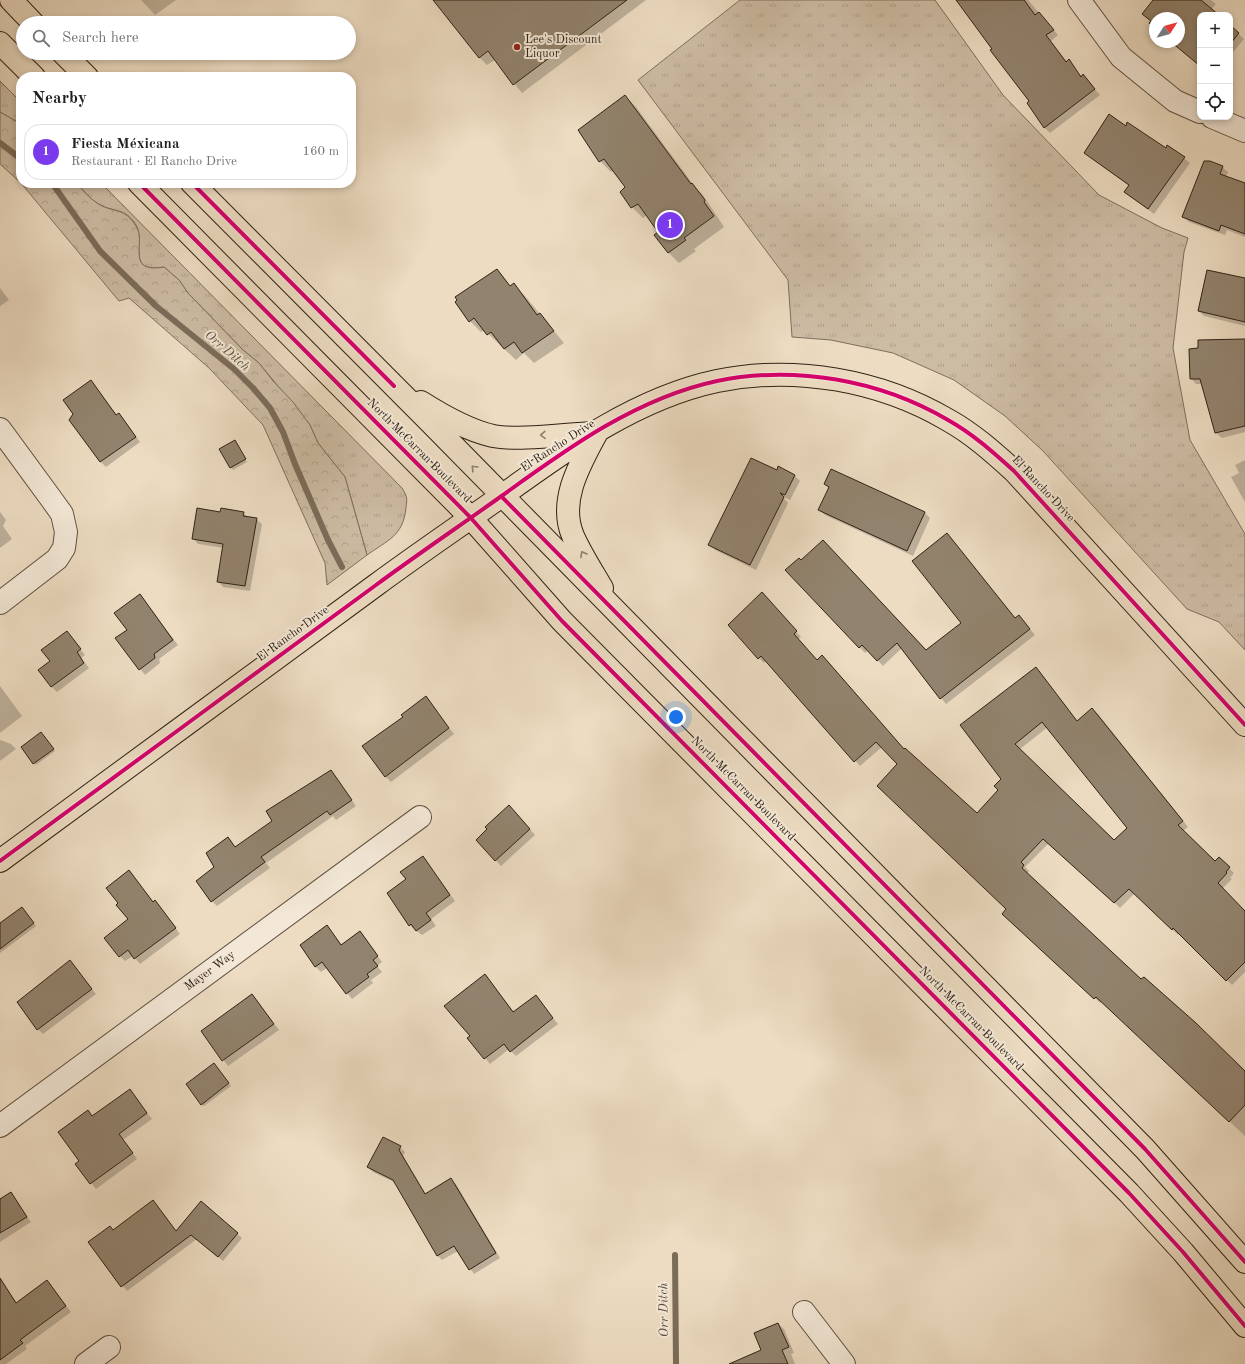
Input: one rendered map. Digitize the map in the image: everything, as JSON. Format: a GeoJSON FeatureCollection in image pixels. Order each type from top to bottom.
{"type":"FeatureCollection","features":[{"type":"Feature","properties":{"kind":"main road"},"geometry":{"type":"LineString","coordinates":[[11,0],[26,16]]}},
{"type":"Feature","properties":{"kind":"main road"},"geometry":{"type":"LineString","coordinates":[[0,43],[16,59]]}},
{"type":"Feature","properties":{"kind":"main road"},"geometry":{"type":"LineString","coordinates":[[17,60],[29,72]]}},
{"type":"Feature","properties":{"kind":"main road"},"geometry":{"type":"LineString","coordinates":[[70,60],[82,72]]}},
{"type":"Feature","properties":{"kind":"main road","name":"North McCarran Boulevard"},"geometry":{"type":"LineString","coordinates":[[144,188],[470,517],[562,621],[1129,1193],[1188,1258],[1245,1326]]}},
{"type":"Feature","properties":{"kind":"main road"},"geometry":{"type":"LineString","coordinates":[[197,188],[394,386],[1145,1149],[1245,1262]]}},
{"type":"Feature","properties":{"kind":"main road","name":"El Rancho Drive"},"geometry":{"type":"LineString","coordinates":[[0,861],[470,517],[596,432],[633,411],[674,393],[718,381],[756,376],[798,375],[839,380],[879,389],[917,404],[950,420],[984,444],[1014,471],[1245,725]]}},
{"type":"Feature","properties":{"kind":"main road"},"geometry":{"type":"LineString","coordinates":[[394,386],[443,416],[494,436],[520,437],[596,432]]}},
{"type":"Feature","properties":{"kind":"main road"},"geometry":{"type":"LineString","coordinates":[[596,432],[580,463],[572,484],[569,522],[573,537],[616,612]]}},
{"type":"Feature","properties":{"kind":"street"},"geometry":{"type":"LineString","coordinates":[[1079,0],[1121,57],[1176,101],[1197,111]]}},
{"type":"Feature","properties":{"kind":"street"},"geometry":{"type":"LineString","coordinates":[[1219,120],[1245,131]]}},
{"type":"Feature","properties":{"kind":"street"},"geometry":{"type":"LineString","coordinates":[[0,429],[62,514],[66,532],[64,548],[58,559],[0,603]]}},
{"type":"Feature","properties":{"kind":"street","name":"Mayer Way"},"geometry":{"type":"LineString","coordinates":[[0,1126],[420,817]]}},
{"type":"Feature","properties":{"kind":"street"},"geometry":{"type":"LineString","coordinates":[[804,1312],[844,1364]]}},
{"type":"Feature","properties":{"kind":"street"},"geometry":{"type":"LineString","coordinates":[[86,1364],[109,1347]]}},
{"type":"Feature","properties":{"kind":"green space"},"geometry":{"type":"Polygon","coordinates":[[[740,0],[935,0],[1003,95],[1099,195],[1162,228],[1188,238],[1184,252],[1173,348],[1190,440],[1245,534],[1245,650],[1219,622],[1187,609],[1043,451],[1005,416],[954,380],[893,353],[831,340],[792,337],[788,280],[638,80],[740,0]]]}},
{"type":"Feature","properties":{"kind":"green space"},"geometry":{"type":"Polygon","coordinates":[[[0,81],[16,97],[16,121],[0,112],[0,81]]]}},
{"type":"Feature","properties":{"kind":"green space"},"geometry":{"type":"Polygon","coordinates":[[[0,112],[16,121],[16,178],[0,164],[0,112]]]}},
{"type":"Feature","properties":{"kind":"green space"},"geometry":{"type":"Polygon","coordinates":[[[25,188],[81,188],[98,204],[120,212],[132,220],[139,232],[139,255],[140,261],[144,266],[152,268],[164,267],[179,280],[188,293],[243,350],[259,363],[273,381],[293,402],[310,425],[318,443],[345,477],[367,555],[327,585],[325,563],[263,425],[209,368],[129,298],[119,301],[25,188]]]}},
{"type":"Feature","properties":{"kind":"green space"},"geometry":{"type":"Polygon","coordinates":[[[81,188],[106,188],[402,488],[407,498],[402,525],[388,541],[367,555],[345,477],[318,443],[310,425],[259,363],[243,350],[188,293],[179,280],[164,267],[152,268],[145,266],[139,255],[139,240],[136,225],[129,216],[102,206],[88,196],[81,188]]]}},
{"type":"Feature","properties":{"kind":"building","name":"Lee's Discount Liquor"},"geometry":{"type":"Polygon","coordinates":[[[433,0],[627,0],[513,85],[488,51],[479,58],[433,0]]]}},
{"type":"Feature","properties":{"kind":"building"},"geometry":{"type":"Polygon","coordinates":[[[956,0],[1024,0],[1035,15],[1039,12],[1054,30],[1046,35],[1066,62],[1069,59],[1081,77],[1083,74],[1095,89],[1044,128],[1027,103],[1029,101],[990,50],[992,49],[956,0]]]}},
{"type":"Feature","properties":{"kind":"building"},"geometry":{"type":"Polygon","coordinates":[[[1153,0],[1201,0],[1215,12],[1197,12],[1197,64],[1178,48],[1185,48],[1185,12],[1149,12],[1149,19],[1142,14],[1153,0]]]}},
{"type":"Feature","properties":{"kind":"building"},"geometry":{"type":"Polygon","coordinates":[[[1233,28],[1239,33],[1233,40],[1233,28]]]}},
{"type":"Feature","properties":{"kind":"building"},"geometry":{"type":"Polygon","coordinates":[[[625,95],[691,184],[692,183],[705,200],[704,202],[714,216],[684,238],[686,240],[668,253],[654,235],[658,232],[638,204],[631,208],[620,192],[625,187],[604,159],[599,162],[578,130],[625,95]]]}},
{"type":"Feature","properties":{"kind":"building"},"geometry":{"type":"Polygon","coordinates":[[[1109,114],[1126,126],[1127,122],[1166,148],[1167,145],[1185,157],[1148,209],[1124,192],[1129,185],[1084,153],[1109,114]]]}},
{"type":"Feature","properties":{"kind":"building"},"geometry":{"type":"Polygon","coordinates":[[[1204,161],[1210,161],[1223,166],[1220,174],[1245,183],[1245,234],[1221,225],[1219,231],[1182,217],[1204,161]]]}},
{"type":"Feature","properties":{"kind":"building"},"geometry":{"type":"Polygon","coordinates":[[[497,269],[510,286],[514,283],[537,315],[540,313],[554,331],[522,353],[514,342],[504,349],[491,332],[487,335],[474,318],[469,322],[455,302],[457,300],[455,297],[497,269]]]}},
{"type":"Feature","properties":{"kind":"building"},"geometry":{"type":"Polygon","coordinates":[[[1207,270],[1245,278],[1245,322],[1198,311],[1207,270]]]}},
{"type":"Feature","properties":{"kind":"building"},"geometry":{"type":"Polygon","coordinates":[[[1245,339],[1245,426],[1215,433],[1200,379],[1190,379],[1189,349],[1198,348],[1198,340],[1245,339]]]}},
{"type":"Feature","properties":{"kind":"building"},"geometry":{"type":"Polygon","coordinates":[[[91,380],[116,415],[119,413],[136,437],[100,462],[69,420],[73,414],[63,400],[91,380]]]}},
{"type":"Feature","properties":{"kind":"building"},"geometry":{"type":"Polygon","coordinates":[[[235,440],[246,459],[230,468],[219,449],[235,440]]]}},
{"type":"Feature","properties":{"kind":"building"},"geometry":{"type":"Polygon","coordinates":[[[751,458],[777,470],[778,466],[795,475],[785,495],[780,493],[784,497],[750,565],[708,545],[751,458]]]}},
{"type":"Feature","properties":{"kind":"building"},"geometry":{"type":"Polygon","coordinates":[[[831,469],[925,512],[907,551],[818,510],[829,487],[824,484],[831,469]]]}},
{"type":"Feature","properties":{"kind":"building"},"geometry":{"type":"Polygon","coordinates":[[[197,508],[220,512],[221,508],[244,512],[243,516],[257,518],[245,586],[217,582],[223,544],[192,539],[197,508]]]}},
{"type":"Feature","properties":{"kind":"building"},"geometry":{"type":"Polygon","coordinates":[[[947,533],[1015,618],[1019,615],[1030,629],[940,699],[897,643],[877,661],[862,645],[859,648],[785,570],[799,558],[801,560],[823,540],[926,650],[961,623],[912,561],[947,533]]]}},
{"type":"Feature","properties":{"kind":"building"},"geometry":{"type":"Polygon","coordinates":[[[762,592],[797,631],[794,634],[817,660],[822,655],[904,749],[905,748],[977,813],[998,790],[994,786],[1001,779],[960,725],[1036,667],[1077,721],[1092,708],[1183,821],[1178,825],[1215,861],[1219,857],[1230,867],[1218,883],[1245,911],[1245,962],[1226,981],[1173,928],[1172,930],[1129,889],[1114,903],[1043,839],[1021,862],[1024,865],[1022,868],[1141,979],[1144,977],[1196,1023],[1245,1071],[1245,1105],[1229,1122],[1096,997],[1094,999],[1002,914],[1006,909],[877,786],[897,764],[876,742],[854,762],[761,656],[758,659],[728,625],[762,592]],[[1042,722],[1015,744],[1114,840],[1127,828],[1042,722]]]}},
{"type":"Feature","properties":{"kind":"building"},"geometry":{"type":"Polygon","coordinates":[[[140,594],[173,640],[154,654],[155,658],[139,670],[115,638],[127,630],[114,613],[140,594]]]}},
{"type":"Feature","properties":{"kind":"building"},"geometry":{"type":"Polygon","coordinates":[[[67,631],[81,649],[77,652],[84,663],[51,687],[38,670],[50,661],[41,650],[67,631]]]}},
{"type":"Feature","properties":{"kind":"building"},"geometry":{"type":"Polygon","coordinates":[[[426,696],[449,728],[385,777],[362,746],[403,717],[401,715],[426,696]]]}},
{"type":"Feature","properties":{"kind":"building"},"geometry":{"type":"Polygon","coordinates":[[[41,732],[54,749],[33,764],[21,747],[41,732]]]}},
{"type":"Feature","properties":{"kind":"building"},"geometry":{"type":"Polygon","coordinates":[[[331,770],[352,800],[330,815],[327,811],[261,857],[265,862],[211,902],[196,881],[214,867],[206,853],[228,837],[235,847],[272,821],[266,811],[331,770]]]}},
{"type":"Feature","properties":{"kind":"building"},"geometry":{"type":"Polygon","coordinates":[[[509,805],[530,829],[495,861],[476,840],[487,829],[485,827],[509,805]]]}},
{"type":"Feature","properties":{"kind":"building"},"geometry":{"type":"Polygon","coordinates":[[[423,856],[450,895],[426,913],[431,920],[416,931],[411,924],[409,926],[387,893],[406,879],[400,872],[423,856]]]}},
{"type":"Feature","properties":{"kind":"building"},"geometry":{"type":"Polygon","coordinates":[[[129,870],[153,902],[155,900],[176,928],[134,959],[128,950],[119,957],[104,938],[128,919],[116,905],[118,903],[106,888],[129,870]]]}},
{"type":"Feature","properties":{"kind":"building"},"geometry":{"type":"Polygon","coordinates":[[[22,907],[34,923],[0,949],[0,923],[22,907]]]}},
{"type":"Feature","properties":{"kind":"building"},"geometry":{"type":"Polygon","coordinates":[[[327,925],[341,945],[360,931],[378,956],[373,960],[378,966],[367,974],[369,977],[346,994],[322,962],[315,967],[300,945],[327,925]]]}},
{"type":"Feature","properties":{"kind":"building"},"geometry":{"type":"Polygon","coordinates":[[[70,960],[92,989],[37,1030],[17,1002],[70,960]]]}},
{"type":"Feature","properties":{"kind":"building"},"geometry":{"type":"Polygon","coordinates":[[[485,974],[513,1012],[536,995],[553,1018],[510,1052],[504,1044],[484,1059],[467,1038],[470,1036],[444,1006],[485,974]]]}},
{"type":"Feature","properties":{"kind":"building"},"geometry":{"type":"Polygon","coordinates":[[[252,994],[274,1024],[222,1061],[201,1031],[252,994]]]}},
{"type":"Feature","properties":{"kind":"building"},"geometry":{"type":"Polygon","coordinates":[[[214,1063],[229,1083],[201,1105],[186,1084],[214,1063]]]}},
{"type":"Feature","properties":{"kind":"building"},"geometry":{"type":"Polygon","coordinates":[[[130,1089],[147,1113],[119,1134],[133,1153],[90,1184],[75,1164],[79,1161],[58,1132],[88,1110],[92,1116],[130,1089]]]}},
{"type":"Feature","properties":{"kind":"building"},"geometry":{"type":"Polygon","coordinates":[[[383,1137],[401,1146],[399,1150],[425,1194],[451,1178],[496,1253],[469,1270],[454,1246],[437,1256],[393,1180],[367,1167],[383,1137]]]}},
{"type":"Feature","properties":{"kind":"building"},"geometry":{"type":"Polygon","coordinates":[[[11,1192],[27,1217],[0,1233],[0,1199],[11,1192]]]}},
{"type":"Feature","properties":{"kind":"building"},"geometry":{"type":"Polygon","coordinates":[[[153,1200],[176,1231],[201,1201],[238,1233],[218,1257],[191,1235],[121,1287],[88,1242],[110,1226],[113,1230],[153,1200]]]}},
{"type":"Feature","properties":{"kind":"building"},"geometry":{"type":"Polygon","coordinates":[[[0,1278],[16,1303],[47,1280],[66,1306],[20,1340],[23,1343],[0,1360],[0,1278]]]}},
{"type":"Feature","properties":{"kind":"building"},"geometry":{"type":"Polygon","coordinates":[[[778,1323],[789,1347],[782,1350],[788,1364],[729,1364],[761,1350],[754,1333],[778,1323]]]}},
{"type":"Feature","properties":{"kind":"waterway","name":"Orr Ditch"},"geometry":{"type":"LineString","coordinates":[[0,143],[16,155]]}},
{"type":"Feature","properties":{"kind":"waterway","name":"Orr Ditch"},"geometry":{"type":"LineString","coordinates":[[56,188],[100,251],[156,306],[234,369],[270,408],[283,432],[295,464],[328,540],[342,567]]}},
{"type":"Feature","properties":{"kind":"waterway","name":"Orr Ditch"},"geometry":{"type":"LineString","coordinates":[[675,1255],[676,1364]]}},
{"type":"Feature","properties":{"kind":"cycle path"},"geometry":{"type":"LineString","coordinates":[[144,188],[470,517],[562,621],[1129,1193],[1183,1252],[1245,1326]]}},
{"type":"Feature","properties":{"kind":"cycle path"},"geometry":{"type":"LineString","coordinates":[[197,188],[394,386]]}},
{"type":"Feature","properties":{"kind":"cycle path"},"geometry":{"type":"LineString","coordinates":[[0,861],[392,573],[578,443],[631,412],[659,399],[717,381],[747,376],[806,376],[866,386],[922,406],[966,431],[1014,471],[1245,725]]}},
{"type":"Feature","properties":{"kind":"cycle path"},"geometry":{"type":"LineString","coordinates":[[501,496],[1145,1149],[1245,1262]]}},
{"type":"Feature","properties":{"kind":"place","name":"Lee's Discount Liquor"},"geometry":{"type":"Point","coordinates":[517,47]}},
{"type":"Feature","properties":{"kind":"place","name":"Fiesta Méxicana"},"geometry":{"type":"Point","coordinates":[670,225]}}]}
